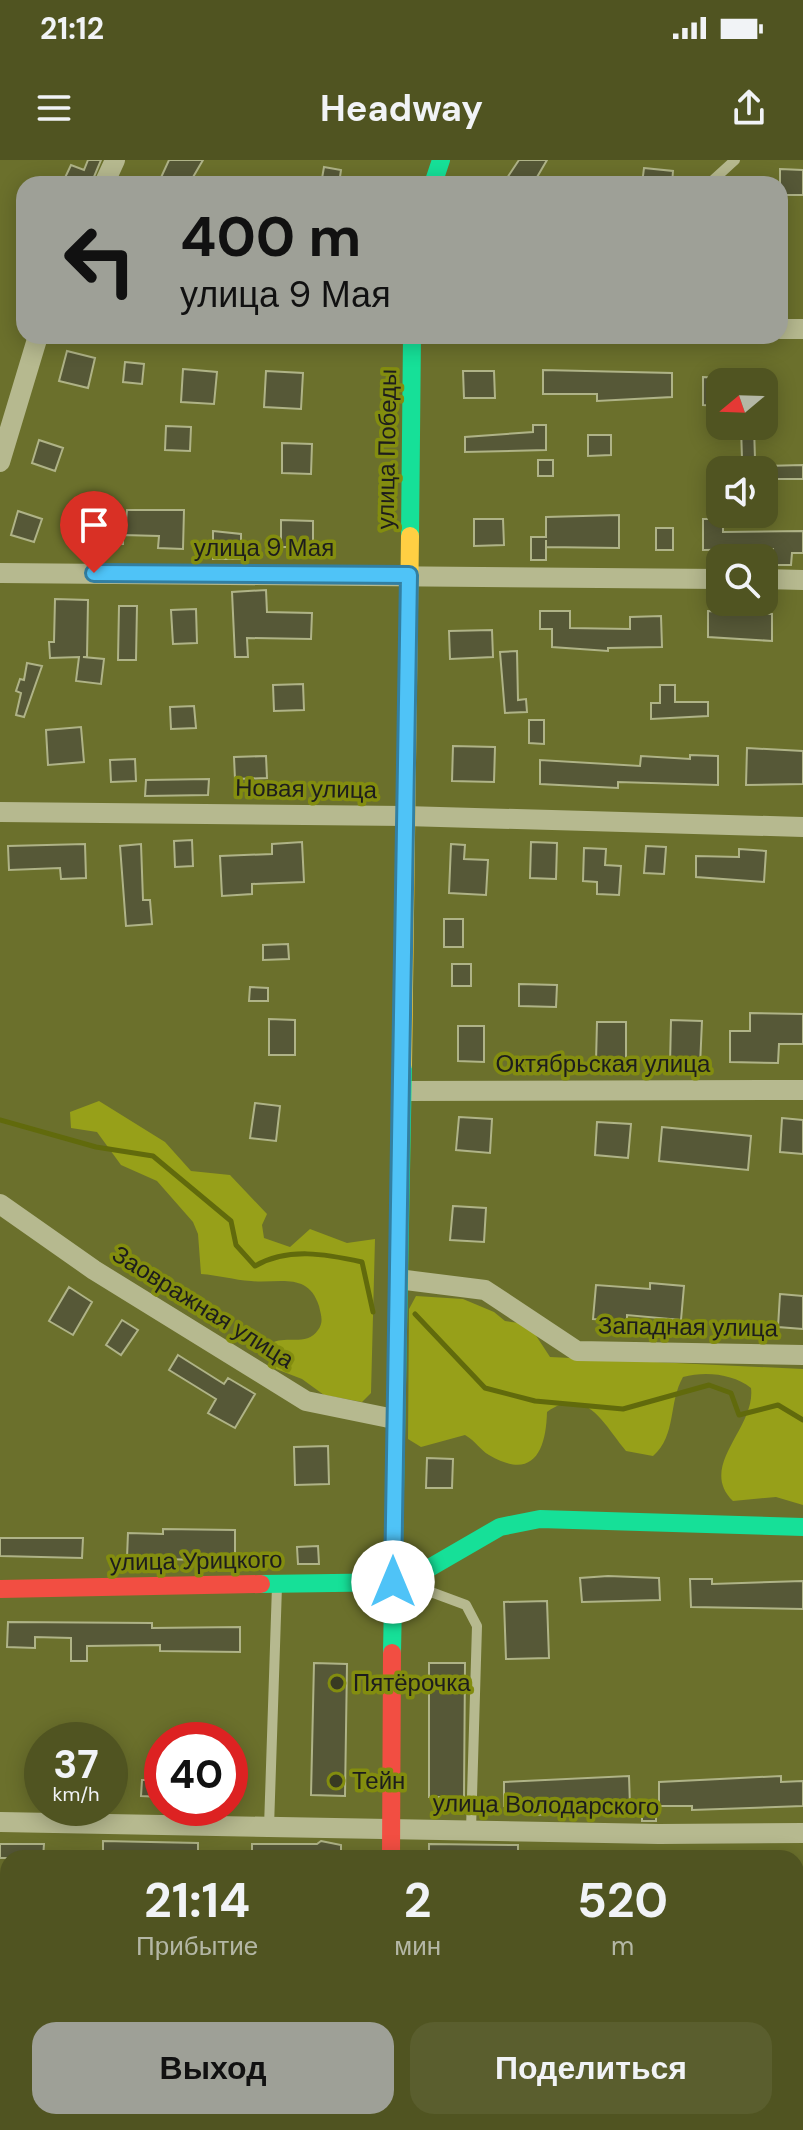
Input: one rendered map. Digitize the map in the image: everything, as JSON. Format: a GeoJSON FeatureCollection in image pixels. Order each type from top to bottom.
{"type":"FeatureCollection","features":[{"type":"Feature","properties":{"kind":"street"},"geometry":{"type":"LineString","coordinates":[[0,462],[36,344]]}},
{"type":"Feature","properties":{"kind":"street","name":"улица Победы"},"geometry":{"type":"LineString","coordinates":[[391,1850],[399,1582],[394,1419],[403,1091],[412,344]]}},
{"type":"Feature","properties":{"kind":"street","name":"улица 9 Мая"},"geometry":{"type":"LineString","coordinates":[[0,573],[706,579]]}},
{"type":"Feature","properties":{"kind":"street"},"geometry":{"type":"LineString","coordinates":[[778,579],[803,580]]}},
{"type":"Feature","properties":{"kind":"street","name":"Новая улица"},"geometry":{"type":"LineString","coordinates":[[0,812],[405,816],[803,827]]}},
{"type":"Feature","properties":{"kind":"street","name":"Октябрьская улица"},"geometry":{"type":"LineString","coordinates":[[403,1091],[803,1090]]}},
{"type":"Feature","properties":{"kind":"street","name":"Заовражная улица"},"geometry":{"type":"LineString","coordinates":[[0,1204],[94,1270],[306,1401],[394,1419]]}},
{"type":"Feature","properties":{"kind":"street","name":"Западная улица"},"geometry":{"type":"LineString","coordinates":[[398,1279],[485,1290],[577,1351],[803,1355]]}},
{"type":"Feature","properties":{"kind":"street"},"geometry":{"type":"LineString","coordinates":[[399,1582],[500,1527],[540,1519],[803,1527]]}},
{"type":"Feature","properties":{"kind":"street","name":"улица Урицкого"},"geometry":{"type":"LineString","coordinates":[[0,1589],[399,1582]]}},
{"type":"Feature","properties":{"kind":"street","name":"улица Володарского"},"geometry":{"type":"LineString","coordinates":[[0,1822],[803,1833]]}},
{"type":"Feature","properties":{"kind":"lane"},"geometry":{"type":"LineString","coordinates":[[717,176],[735,160]]}},
{"type":"Feature","properties":{"kind":"lane"},"geometry":{"type":"LineString","coordinates":[[399,1582],[466,1605],[477,1626],[471,1830]]}},
{"type":"Feature","properties":{"kind":"lane"},"geometry":{"type":"LineString","coordinates":[[269,1827],[277,1584]]}},
{"type":"Feature","properties":{"kind":"shaded area"},"geometry":{"type":"Polygon","coordinates":[[[99,1101],[165,1142],[191,1171],[230,1175],[267,1214],[262,1225],[264,1238],[290,1247],[310,1229],[347,1243],[375,1239],[371,1393],[362,1402],[324,1395],[302,1379],[276,1369],[268,1358],[268,1345],[281,1340],[308,1338],[320,1327],[321,1315],[314,1295],[308,1288],[291,1282],[251,1281],[201,1274],[198,1234],[193,1222],[157,1181],[121,1165],[97,1132],[71,1128],[70,1112],[99,1101]]]}},
{"type":"Feature","properties":{"kind":"shaded area"},"geometry":{"type":"Polygon","coordinates":[[[416,1296],[463,1299],[494,1312],[505,1321],[519,1323],[533,1331],[550,1357],[803,1369],[803,1505],[776,1497],[733,1501],[724,1488],[721,1474],[724,1460],[745,1418],[751,1388],[719,1375],[683,1377],[666,1438],[653,1456],[626,1451],[593,1411],[573,1403],[547,1412],[540,1450],[526,1463],[516,1465],[504,1462],[486,1453],[465,1435],[421,1447],[408,1439],[409,1309],[416,1296]]]}},
{"type":"Feature","properties":{"kind":"building"},"geometry":{"type":"Polygon","coordinates":[[[88,160],[101,160],[94,176],[66,176],[71,165],[84,170],[88,160]]]}},
{"type":"Feature","properties":{"kind":"building"},"geometry":{"type":"Polygon","coordinates":[[[169,160],[203,160],[194,176],[162,176],[169,160]]]}},
{"type":"Feature","properties":{"kind":"building"},"geometry":{"type":"Polygon","coordinates":[[[519,160],[547,160],[538,176],[508,176],[519,160]]]}},
{"type":"Feature","properties":{"kind":"building"},"geometry":{"type":"Polygon","coordinates":[[[324,167],[341,170],[340,176],[322,176],[324,167]]]}},
{"type":"Feature","properties":{"kind":"building"},"geometry":{"type":"Polygon","coordinates":[[[644,168],[673,171],[673,176],[643,176],[644,168]]]}},
{"type":"Feature","properties":{"kind":"building"},"geometry":{"type":"Polygon","coordinates":[[[780,169],[803,170],[803,195],[788,195],[788,176],[780,176],[780,169]]]}},
{"type":"Feature","properties":{"kind":"building"},"geometry":{"type":"Polygon","coordinates":[[[67,351],[95,358],[88,388],[59,381],[67,351]]]}},
{"type":"Feature","properties":{"kind":"building"},"geometry":{"type":"Polygon","coordinates":[[[125,362],[144,364],[142,384],[123,382],[125,362]]]}},
{"type":"Feature","properties":{"kind":"building"},"geometry":{"type":"Polygon","coordinates":[[[183,369],[217,372],[214,404],[181,402],[183,369]]]}},
{"type":"Feature","properties":{"kind":"building"},"geometry":{"type":"Polygon","coordinates":[[[543,370],[672,373],[672,397],[597,401],[597,394],[543,394],[543,370]]]}},
{"type":"Feature","properties":{"kind":"building"},"geometry":{"type":"Polygon","coordinates":[[[266,371],[303,373],[301,409],[264,407],[266,371]]]}},
{"type":"Feature","properties":{"kind":"building"},"geometry":{"type":"Polygon","coordinates":[[[463,371],[494,371],[495,398],[464,398],[463,371]]]}},
{"type":"Feature","properties":{"kind":"building"},"geometry":{"type":"Polygon","coordinates":[[[703,377],[706,377],[706,405],[703,405],[703,377]]]}},
{"type":"Feature","properties":{"kind":"building"},"geometry":{"type":"Polygon","coordinates":[[[533,425],[546,425],[546,450],[465,452],[465,437],[533,432],[533,425]]]}},
{"type":"Feature","properties":{"kind":"building"},"geometry":{"type":"Polygon","coordinates":[[[166,426],[191,427],[190,451],[165,450],[166,426]]]}},
{"type":"Feature","properties":{"kind":"building"},"geometry":{"type":"Polygon","coordinates":[[[588,435],[611,435],[611,455],[588,456],[588,435]]]}},
{"type":"Feature","properties":{"kind":"building"},"geometry":{"type":"Polygon","coordinates":[[[39,440],[63,448],[55,471],[32,463],[39,440]]]}},
{"type":"Feature","properties":{"kind":"building"},"geometry":{"type":"Polygon","coordinates":[[[741,440],[754,440],[755,456],[742,456],[741,440]]]}},
{"type":"Feature","properties":{"kind":"building"},"geometry":{"type":"Polygon","coordinates":[[[282,443],[312,444],[311,474],[282,473],[282,443]]]}},
{"type":"Feature","properties":{"kind":"building"},"geometry":{"type":"Polygon","coordinates":[[[538,460],[553,460],[553,476],[538,476],[538,460]]]}},
{"type":"Feature","properties":{"kind":"building"},"geometry":{"type":"Polygon","coordinates":[[[803,465],[803,479],[778,479],[778,466],[803,465]]]}},
{"type":"Feature","properties":{"kind":"building"},"geometry":{"type":"Polygon","coordinates":[[[127,510],[184,510],[183,549],[158,548],[159,536],[123,535],[123,544],[76,545],[76,530],[107,530],[107,521],[126,521],[127,510]]]}},
{"type":"Feature","properties":{"kind":"building"},"geometry":{"type":"Polygon","coordinates":[[[18,511],[42,519],[34,542],[11,535],[18,511]]]}},
{"type":"Feature","properties":{"kind":"building"},"geometry":{"type":"Polygon","coordinates":[[[619,515],[619,548],[546,547],[546,560],[531,560],[531,537],[546,537],[546,517],[619,515]]]}},
{"type":"Feature","properties":{"kind":"building"},"geometry":{"type":"Polygon","coordinates":[[[474,519],[503,519],[504,545],[474,546],[474,519]]]}},
{"type":"Feature","properties":{"kind":"building"},"geometry":{"type":"Polygon","coordinates":[[[703,519],[706,519],[706,528],[723,528],[723,532],[803,531],[803,553],[792,553],[791,565],[778,565],[778,544],[706,544],[706,550],[703,550],[703,519]]]}},
{"type":"Feature","properties":{"kind":"building"},"geometry":{"type":"Polygon","coordinates":[[[281,520],[313,521],[313,547],[281,547],[281,520]]]}},
{"type":"Feature","properties":{"kind":"building"},"geometry":{"type":"Polygon","coordinates":[[[656,528],[673,528],[673,550],[656,550],[656,528]]]}},
{"type":"Feature","properties":{"kind":"building"},"geometry":{"type":"Polygon","coordinates":[[[213,531],[241,534],[241,559],[213,559],[213,531]]]}},
{"type":"Feature","properties":{"kind":"building"},"geometry":{"type":"Polygon","coordinates":[[[266,590],[267,612],[312,613],[311,639],[247,638],[248,657],[235,657],[232,592],[266,590]]]}},
{"type":"Feature","properties":{"kind":"building"},"geometry":{"type":"Polygon","coordinates":[[[55,599],[88,600],[87,657],[83,657],[104,659],[101,684],[76,681],[79,657],[50,658],[49,642],[54,642],[55,599]]]}},
{"type":"Feature","properties":{"kind":"building"},"geometry":{"type":"Polygon","coordinates":[[[119,606],[137,606],[136,660],[118,660],[119,606]]]}},
{"type":"Feature","properties":{"kind":"building"},"geometry":{"type":"Polygon","coordinates":[[[196,609],[197,643],[173,644],[171,610],[196,609]]]}},
{"type":"Feature","properties":{"kind":"building"},"geometry":{"type":"Polygon","coordinates":[[[540,611],[570,611],[570,628],[630,629],[630,617],[661,616],[662,647],[608,648],[608,651],[552,647],[552,629],[540,629],[540,611]]]}},
{"type":"Feature","properties":{"kind":"building"},"geometry":{"type":"Polygon","coordinates":[[[708,616],[772,616],[772,641],[708,637],[708,616]]]}},
{"type":"Feature","properties":{"kind":"building"},"geometry":{"type":"Polygon","coordinates":[[[492,630],[493,657],[450,659],[449,631],[492,630]]]}},
{"type":"Feature","properties":{"kind":"building"},"geometry":{"type":"Polygon","coordinates":[[[517,651],[518,700],[526,699],[527,712],[505,713],[500,652],[517,651]]]}},
{"type":"Feature","properties":{"kind":"building"},"geometry":{"type":"Polygon","coordinates":[[[27,663],[42,666],[24,717],[16,715],[21,693],[16,691],[20,679],[24,680],[27,663]]]}},
{"type":"Feature","properties":{"kind":"building"},"geometry":{"type":"Polygon","coordinates":[[[303,684],[304,710],[274,711],[273,685],[303,684]]]}},
{"type":"Feature","properties":{"kind":"building"},"geometry":{"type":"Polygon","coordinates":[[[660,685],[675,685],[675,702],[708,702],[708,716],[651,719],[651,703],[660,703],[660,685]]]}},
{"type":"Feature","properties":{"kind":"building"},"geometry":{"type":"Polygon","coordinates":[[[194,706],[196,728],[171,729],[170,707],[194,706]]]}},
{"type":"Feature","properties":{"kind":"building"},"geometry":{"type":"Polygon","coordinates":[[[529,720],[544,720],[544,744],[529,743],[529,720]]]}},
{"type":"Feature","properties":{"kind":"building"},"geometry":{"type":"Polygon","coordinates":[[[81,727],[84,762],[48,765],[46,730],[81,727]]]}},
{"type":"Feature","properties":{"kind":"building"},"geometry":{"type":"Polygon","coordinates":[[[453,746],[495,747],[494,782],[452,781],[453,746]]]}},
{"type":"Feature","properties":{"kind":"building"},"geometry":{"type":"Polygon","coordinates":[[[747,748],[803,751],[803,784],[746,785],[747,748]]]}},
{"type":"Feature","properties":{"kind":"building"},"geometry":{"type":"Polygon","coordinates":[[[690,755],[718,756],[718,785],[618,782],[618,788],[540,784],[540,760],[640,766],[641,756],[690,759],[690,755]]]}},
{"type":"Feature","properties":{"kind":"building"},"geometry":{"type":"Polygon","coordinates":[[[266,756],[267,778],[235,779],[234,757],[266,756]]]}},
{"type":"Feature","properties":{"kind":"building"},"geometry":{"type":"Polygon","coordinates":[[[135,759],[136,781],[111,782],[110,760],[135,759]]]}},
{"type":"Feature","properties":{"kind":"building"},"geometry":{"type":"Polygon","coordinates":[[[209,779],[208,795],[145,796],[146,780],[209,779]]]}},
{"type":"Feature","properties":{"kind":"building"},"geometry":{"type":"Polygon","coordinates":[[[192,840],[193,866],[175,867],[174,841],[192,840]]]}},
{"type":"Feature","properties":{"kind":"building"},"geometry":{"type":"Polygon","coordinates":[[[302,842],[304,882],[252,884],[252,894],[222,896],[220,856],[272,854],[272,844],[302,842]]]}},
{"type":"Feature","properties":{"kind":"building"},"geometry":{"type":"Polygon","coordinates":[[[531,842],[557,843],[556,879],[530,878],[531,842]]]}},
{"type":"Feature","properties":{"kind":"building"},"geometry":{"type":"Polygon","coordinates":[[[85,844],[86,878],[61,879],[60,868],[9,870],[8,846],[85,844]]]}},
{"type":"Feature","properties":{"kind":"building"},"geometry":{"type":"Polygon","coordinates":[[[141,844],[143,900],[150,900],[152,924],[126,926],[120,846],[141,844]]]}},
{"type":"Feature","properties":{"kind":"building"},"geometry":{"type":"Polygon","coordinates":[[[451,844],[465,845],[464,859],[488,860],[486,895],[449,893],[451,844]]]}},
{"type":"Feature","properties":{"kind":"building"},"geometry":{"type":"Polygon","coordinates":[[[646,846],[666,847],[664,874],[644,873],[646,846]]]}},
{"type":"Feature","properties":{"kind":"building"},"geometry":{"type":"Polygon","coordinates":[[[584,848],[606,849],[605,865],[621,866],[619,895],[597,894],[597,882],[583,881],[584,848]]]}},
{"type":"Feature","properties":{"kind":"building"},"geometry":{"type":"Polygon","coordinates":[[[739,849],[766,851],[764,882],[696,877],[696,856],[739,857],[739,849]]]}},
{"type":"Feature","properties":{"kind":"building"},"geometry":{"type":"Polygon","coordinates":[[[444,919],[463,919],[463,947],[444,947],[444,919]]]}},
{"type":"Feature","properties":{"kind":"building"},"geometry":{"type":"Polygon","coordinates":[[[288,944],[289,959],[263,960],[263,945],[288,944]]]}},
{"type":"Feature","properties":{"kind":"building"},"geometry":{"type":"Polygon","coordinates":[[[452,964],[471,964],[471,986],[452,986],[452,964]]]}},
{"type":"Feature","properties":{"kind":"building"},"geometry":{"type":"Polygon","coordinates":[[[519,984],[557,985],[556,1007],[519,1006],[519,984]]]}},
{"type":"Feature","properties":{"kind":"building"},"geometry":{"type":"Polygon","coordinates":[[[250,987],[268,988],[268,1001],[249,1001],[250,987]]]}},
{"type":"Feature","properties":{"kind":"building"},"geometry":{"type":"Polygon","coordinates":[[[750,1013],[803,1014],[803,1044],[779,1044],[778,1063],[730,1062],[730,1031],[750,1031],[750,1013]]]}},
{"type":"Feature","properties":{"kind":"building"},"geometry":{"type":"Polygon","coordinates":[[[269,1019],[295,1020],[295,1055],[269,1055],[269,1019]]]}},
{"type":"Feature","properties":{"kind":"building"},"geometry":{"type":"Polygon","coordinates":[[[671,1020],[702,1021],[700,1066],[670,1065],[671,1020]]]}},
{"type":"Feature","properties":{"kind":"building"},"geometry":{"type":"Polygon","coordinates":[[[597,1022],[626,1022],[626,1062],[596,1062],[597,1022]]]}},
{"type":"Feature","properties":{"kind":"building"},"geometry":{"type":"Polygon","coordinates":[[[458,1026],[484,1026],[484,1062],[458,1061],[458,1026]]]}},
{"type":"Feature","properties":{"kind":"building"},"geometry":{"type":"Polygon","coordinates":[[[255,1103],[280,1106],[276,1141],[250,1138],[255,1103]]]}},
{"type":"Feature","properties":{"kind":"building"},"geometry":{"type":"Polygon","coordinates":[[[459,1117],[492,1119],[490,1153],[456,1150],[459,1117]]]}},
{"type":"Feature","properties":{"kind":"building"},"geometry":{"type":"Polygon","coordinates":[[[782,1118],[803,1120],[803,1154],[780,1152],[782,1118]]]}},
{"type":"Feature","properties":{"kind":"building"},"geometry":{"type":"Polygon","coordinates":[[[597,1122],[631,1124],[628,1158],[595,1155],[597,1122]]]}},
{"type":"Feature","properties":{"kind":"building"},"geometry":{"type":"Polygon","coordinates":[[[662,1127],[751,1136],[748,1170],[659,1161],[662,1127]]]}},
{"type":"Feature","properties":{"kind":"building"},"geometry":{"type":"Polygon","coordinates":[[[453,1206],[486,1208],[484,1242],[450,1240],[453,1206]]]}},
{"type":"Feature","properties":{"kind":"building"},"geometry":{"type":"Polygon","coordinates":[[[650,1283],[684,1286],[681,1320],[627,1315],[627,1321],[593,1319],[596,1285],[650,1289],[650,1283]]]}},
{"type":"Feature","properties":{"kind":"building"},"geometry":{"type":"Polygon","coordinates":[[[69,1287],[92,1302],[73,1335],[49,1321],[69,1287]]]}},
{"type":"Feature","properties":{"kind":"building"},"geometry":{"type":"Polygon","coordinates":[[[780,1294],[803,1296],[803,1329],[778,1327],[780,1294]]]}},
{"type":"Feature","properties":{"kind":"building"},"geometry":{"type":"Polygon","coordinates":[[[122,1320],[138,1330],[121,1355],[106,1345],[122,1320]]]}},
{"type":"Feature","properties":{"kind":"building"},"geometry":{"type":"Polygon","coordinates":[[[178,1355],[224,1384],[228,1378],[255,1394],[235,1428],[208,1413],[216,1399],[169,1370],[178,1355]]]}},
{"type":"Feature","properties":{"kind":"building"},"geometry":{"type":"Polygon","coordinates":[[[328,1446],[329,1484],[295,1485],[294,1447],[328,1446]]]}},
{"type":"Feature","properties":{"kind":"building"},"geometry":{"type":"Polygon","coordinates":[[[427,1458],[453,1459],[452,1488],[426,1488],[427,1458]]]}},
{"type":"Feature","properties":{"kind":"building"},"geometry":{"type":"Polygon","coordinates":[[[163,1529],[235,1530],[235,1561],[127,1558],[128,1533],[163,1534],[163,1529]]]}},
{"type":"Feature","properties":{"kind":"building"},"geometry":{"type":"Polygon","coordinates":[[[0,1538],[83,1538],[82,1558],[0,1556],[0,1538]]]}},
{"type":"Feature","properties":{"kind":"building"},"geometry":{"type":"Polygon","coordinates":[[[318,1546],[319,1564],[298,1564],[297,1547],[318,1546]]]}},
{"type":"Feature","properties":{"kind":"building"},"geometry":{"type":"Polygon","coordinates":[[[580,1578],[659,1578],[660,1600],[582,1602],[580,1578]]]}},
{"type":"Feature","properties":{"kind":"building"},"geometry":{"type":"Polygon","coordinates":[[[690,1579],[712,1579],[712,1584],[803,1581],[803,1609],[691,1607],[690,1579]]]}},
{"type":"Feature","properties":{"kind":"building"},"geometry":{"type":"Polygon","coordinates":[[[547,1601],[549,1658],[506,1659],[504,1602],[547,1601]]]}},
{"type":"Feature","properties":{"kind":"building"},"geometry":{"type":"Polygon","coordinates":[[[8,1622],[152,1623],[152,1628],[240,1627],[240,1652],[160,1651],[160,1645],[87,1646],[87,1661],[71,1661],[71,1638],[35,1637],[35,1648],[7,1647],[8,1622]]]}},
{"type":"Feature","properties":{"kind":"building"},"geometry":{"type":"Polygon","coordinates":[[[314,1663],[347,1664],[345,1796],[311,1795],[314,1663]]]}},
{"type":"Feature","properties":{"kind":"building"},"geometry":{"type":"Polygon","coordinates":[[[429,1663],[465,1663],[464,1797],[429,1797],[429,1663]]]}},
{"type":"Feature","properties":{"kind":"building"},"geometry":{"type":"Polygon","coordinates":[[[629,1776],[630,1806],[551,1807],[550,1814],[538,1815],[538,1805],[504,1806],[504,1782],[629,1776]]]}},
{"type":"Feature","properties":{"kind":"building"},"geometry":{"type":"Polygon","coordinates":[[[781,1776],[781,1782],[803,1781],[803,1806],[692,1810],[692,1806],[659,1806],[659,1782],[781,1776]]]}},
{"type":"Feature","properties":{"kind":"building"},"geometry":{"type":"Polygon","coordinates":[[[142,1780],[144,1780],[144,1796],[141,1796],[142,1780]]]}},
{"type":"Feature","properties":{"kind":"building"},"geometry":{"type":"Polygon","coordinates":[[[642,1804],[656,1804],[656,1821],[642,1821],[642,1804]]]}},
{"type":"Feature","properties":{"kind":"building"},"geometry":{"type":"Polygon","coordinates":[[[103,1841],[198,1843],[198,1850],[103,1850],[103,1841]]]}},
{"type":"Feature","properties":{"kind":"building"},"geometry":{"type":"Polygon","coordinates":[[[321,1841],[341,1845],[341,1850],[252,1850],[252,1844],[317,1844],[321,1841]]]}},
{"type":"Feature","properties":{"kind":"building"},"geometry":{"type":"Polygon","coordinates":[[[0,1844],[44,1844],[44,1850],[0,1850],[0,1844]]]}},
{"type":"Feature","properties":{"kind":"building"},"geometry":{"type":"Polygon","coordinates":[[[429,1844],[518,1845],[518,1850],[429,1850],[429,1844]]]}},
{"type":"Feature","properties":{"kind":"waterway"},"geometry":{"type":"LineString","coordinates":[[0,1120],[96,1147],[153,1156],[231,1221],[236,1245],[255,1266],[294,1254],[362,1262],[373,1312]]}},
{"type":"Feature","properties":{"kind":"waterway"},"geometry":{"type":"LineString","coordinates":[[415,1314],[485,1388],[535,1401],[623,1409],[709,1385],[731,1393],[739,1415],[778,1405],[803,1420]]}},
{"type":"Feature","properties":{"kind":"traffic: fast"},"geometry":{"type":"LineString","coordinates":[[436,176],[441,160]]}},
{"type":"Feature","properties":{"kind":"traffic: fast"},"geometry":{"type":"LineString","coordinates":[[410,536],[412,344]]}},
{"type":"Feature","properties":{"kind":"traffic: fast"},"geometry":{"type":"LineString","coordinates":[[392,1653],[403,1065]]}},
{"type":"Feature","properties":{"kind":"traffic: fast"},"geometry":{"type":"LineString","coordinates":[[261,1584],[405,1582],[500,1527],[540,1519],[803,1527]]}},
{"type":"Feature","properties":{"kind":"traffic: slow"},"geometry":{"type":"LineString","coordinates":[[403,1065],[410,536]]}},
{"type":"Feature","properties":{"kind":"traffic: jam"},"geometry":{"type":"LineString","coordinates":[[0,1589],[261,1584]]}},
{"type":"Feature","properties":{"kind":"traffic: jam"},"geometry":{"type":"LineString","coordinates":[[391,1850],[392,1653]]}},
{"type":"Feature","properties":{"kind":"place","name":"Пятёрочка"},"geometry":{"type":"Point","coordinates":[337,1683]}},
{"type":"Feature","properties":{"kind":"place","name":"Тейн"},"geometry":{"type":"Point","coordinates":[336,1781]}},
{"type":"Feature","properties":{"kind":"route"},"geometry":{"type":"LineString","coordinates":[[94,573],[409,575],[393,1582]]}}]}
